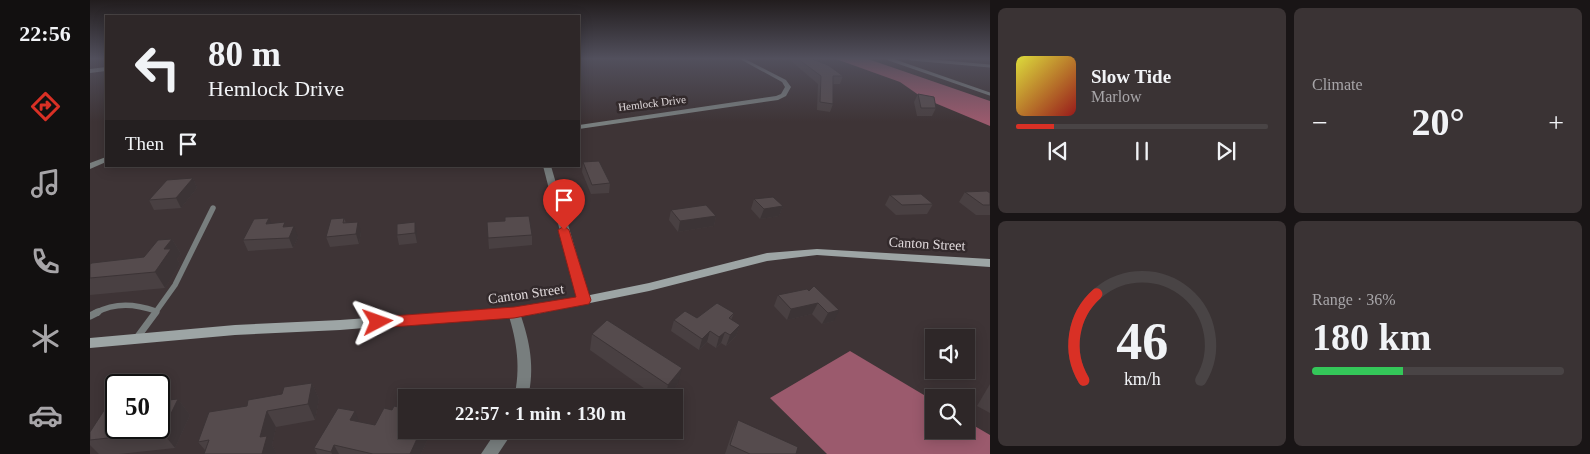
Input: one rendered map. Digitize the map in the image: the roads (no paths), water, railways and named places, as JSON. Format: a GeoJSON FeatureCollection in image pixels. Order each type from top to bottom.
{"type":"FeatureCollection","features":[{"type":"Feature","properties":{"kind":"main road","name":"Canton Street"},"geometry":{"type":"LineString","coordinates":[[90,343],[235,330],[514,312],[649,287],[767,257],[817,252],[990,263]]}},
{"type":"Feature","properties":{"kind":"street","name":"Hemlock Drive"},"geometry":{"type":"LineString","coordinates":[[580,127],[778,98],[784,95],[788,87],[782,80]]}},
{"type":"Feature","properties":{"kind":"street"},"geometry":{"type":"LineString","coordinates":[[90,166],[105,159]]}},
{"type":"Feature","properties":{"kind":"street"},"geometry":{"type":"LineString","coordinates":[[547,167],[584,300]]}},
{"type":"Feature","properties":{"kind":"street"},"geometry":{"type":"LineString","coordinates":[[514,312],[524,346],[526,378],[523,389]]}},
{"type":"Feature","properties":{"kind":"street"},"geometry":{"type":"LineString","coordinates":[[488,454],[499,439]]}},
{"type":"Feature","properties":{"kind":"lane"},"geometry":{"type":"LineString","coordinates":[[950,80],[990,94]]}},
{"type":"Feature","properties":{"kind":"lane"},"geometry":{"type":"LineString","coordinates":[[136,340],[175,285],[213,208]]}},
{"type":"Feature","properties":{"kind":"lane"},"geometry":{"type":"LineString","coordinates":[[90,316],[118,304],[142,306],[156,311]]}}]}
